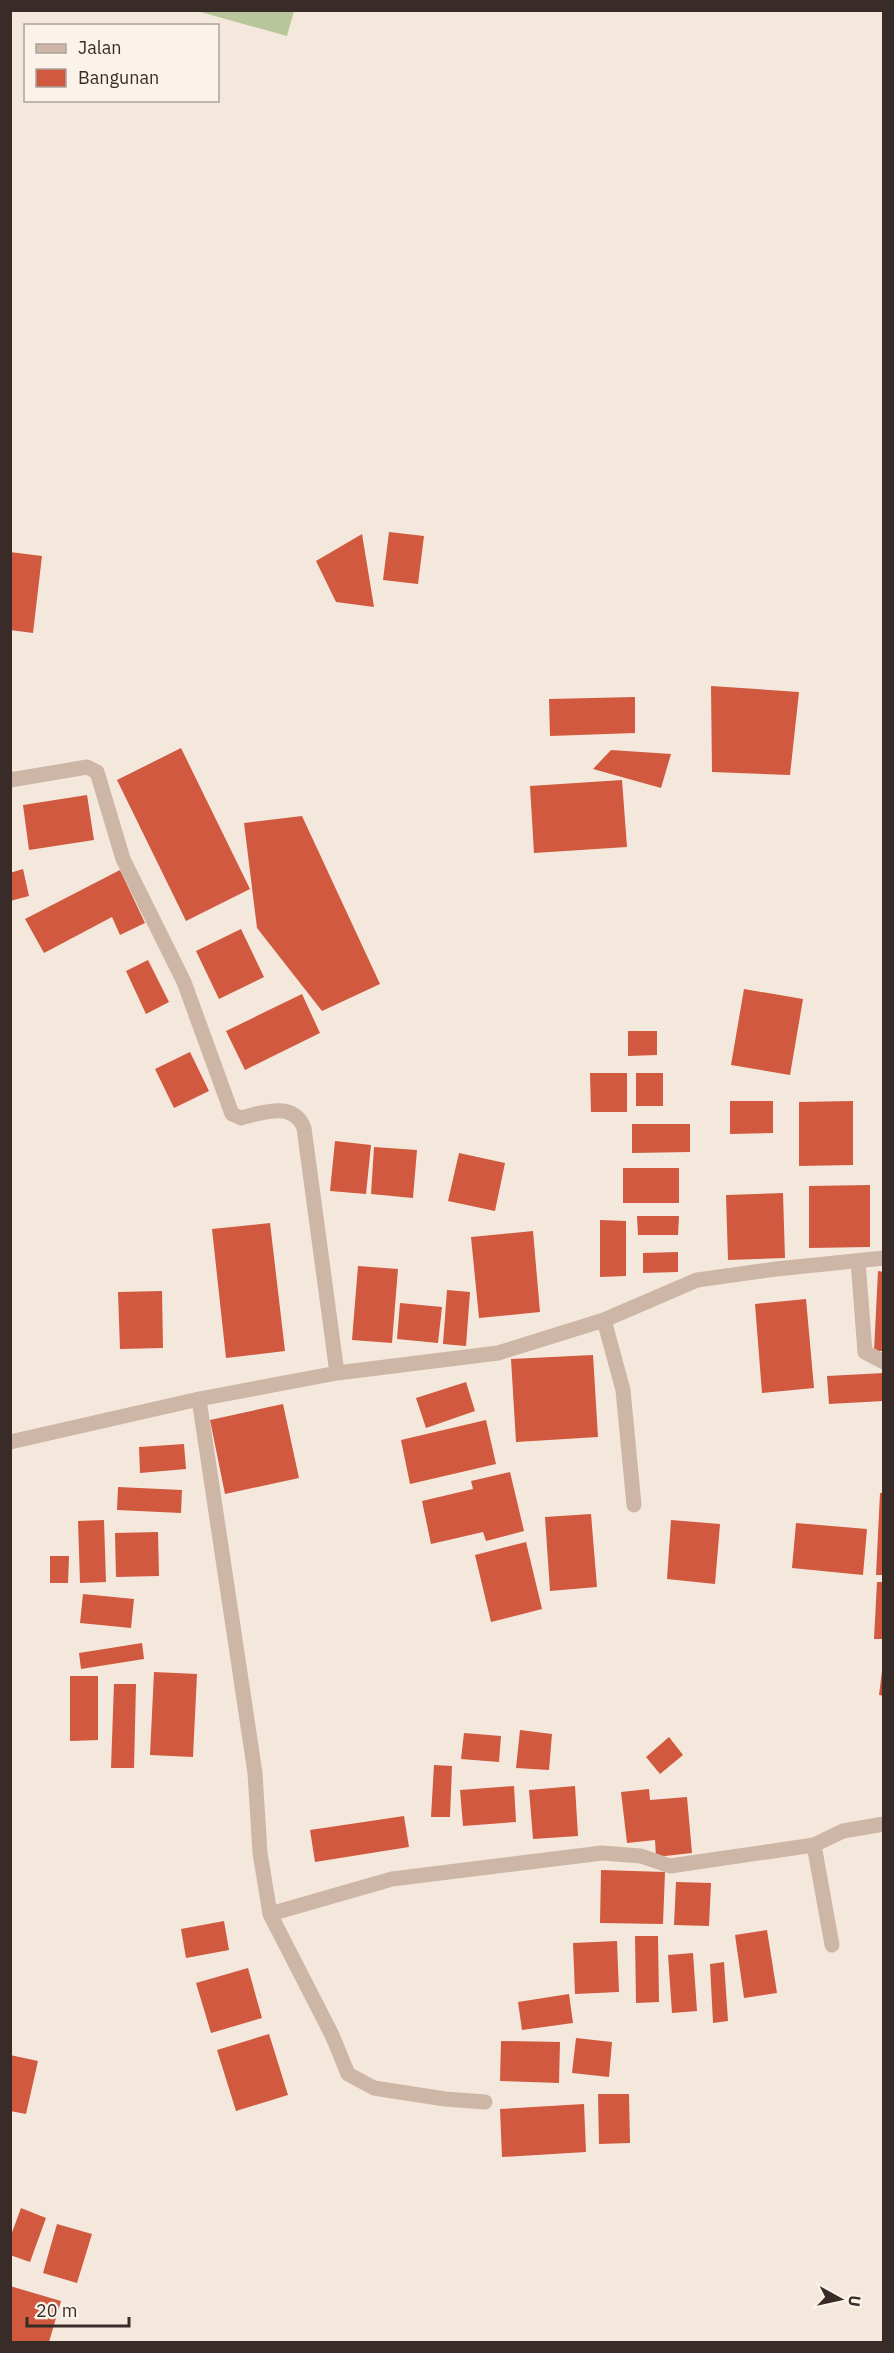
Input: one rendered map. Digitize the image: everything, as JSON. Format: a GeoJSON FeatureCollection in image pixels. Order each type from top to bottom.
{"type":"FeatureCollection","features":[{"type":"Feature","properties":{"kind":"street"},"geometry":{"type":"LineString","coordinates":[[10,780],[87,767],[97,772],[123,859],[184,982],[232,1114],[241,1118],[265,1112],[292,1112],[301,1119],[306,1140],[337,1373]]}},
{"type":"Feature","properties":{"kind":"street"},"geometry":{"type":"LineString","coordinates":[[10,1442],[199,1399],[337,1373],[498,1353],[604,1320],[697,1280],[884,1258]]}},
{"type":"Feature","properties":{"kind":"street"},"geometry":{"type":"LineString","coordinates":[[858,1261],[866,1352],[884,1362]]}},
{"type":"Feature","properties":{"kind":"street"},"geometry":{"type":"LineString","coordinates":[[604,1320],[623,1390],[634,1505]]}},
{"type":"Feature","properties":{"kind":"street"},"geometry":{"type":"LineString","coordinates":[[199,1399],[255,1773],[260,1853],[270,1914],[332,2035],[348,2074],[374,2088],[445,2099],[485,2102]]}},
{"type":"Feature","properties":{"kind":"street"},"geometry":{"type":"LineString","coordinates":[[270,1914],[392,1879],[602,1853],[641,1856],[670,1866],[814,1845],[843,1831],[884,1824]]}},
{"type":"Feature","properties":{"kind":"street"},"geometry":{"type":"LineString","coordinates":[[814,1845],[832,1945]]}},
{"type":"Feature","properties":{"kind":"green space"},"geometry":{"type":"Polygon","coordinates":[[[197,11],[294,11],[287,36],[197,11]]]}},
{"type":"Feature","properties":{"kind":"building"},"geometry":{"type":"Polygon","coordinates":[[[389,532],[424,536],[418,584],[383,580],[389,532]]]}},
{"type":"Feature","properties":{"kind":"building"},"geometry":{"type":"Polygon","coordinates":[[[362,534],[374,607],[336,602],[316,561],[362,534]]]}},
{"type":"Feature","properties":{"kind":"building"},"geometry":{"type":"Polygon","coordinates":[[[10,552],[42,556],[33,633],[10,630],[10,552]]]}},
{"type":"Feature","properties":{"kind":"building"},"geometry":{"type":"Polygon","coordinates":[[[711,686],[799,692],[790,775],[712,772],[711,686]]]}},
{"type":"Feature","properties":{"kind":"building"},"geometry":{"type":"Polygon","coordinates":[[[635,697],[635,733],[550,736],[549,699],[635,697]]]}},
{"type":"Feature","properties":{"kind":"building"},"geometry":{"type":"Polygon","coordinates":[[[181,748],[250,889],[186,921],[117,780],[181,748]]]}},
{"type":"Feature","properties":{"kind":"building"},"geometry":{"type":"Polygon","coordinates":[[[611,750],[671,754],[661,788],[593,769],[611,750]]]}},
{"type":"Feature","properties":{"kind":"building"},"geometry":{"type":"Polygon","coordinates":[[[622,780],[627,847],[534,853],[530,786],[622,780]]]}},
{"type":"Feature","properties":{"kind":"building"},"geometry":{"type":"Polygon","coordinates":[[[87,795],[94,840],[29,850],[23,805],[87,795]]]}},
{"type":"Feature","properties":{"kind":"building"},"geometry":{"type":"Polygon","coordinates":[[[302,816],[380,984],[322,1011],[257,928],[244,823],[302,816]]]}},
{"type":"Feature","properties":{"kind":"building"},"geometry":{"type":"Polygon","coordinates":[[[23,869],[29,896],[10,901],[10,873],[23,869]]]}},
{"type":"Feature","properties":{"kind":"building"},"geometry":{"type":"Polygon","coordinates":[[[120,870],[145,923],[120,935],[112,917],[44,953],[25,919],[120,870]]]}},
{"type":"Feature","properties":{"kind":"building"},"geometry":{"type":"Polygon","coordinates":[[[241,929],[264,977],[219,999],[196,951],[241,929]]]}},
{"type":"Feature","properties":{"kind":"building"},"geometry":{"type":"Polygon","coordinates":[[[148,960],[169,1002],[146,1014],[126,971],[148,960]]]}},
{"type":"Feature","properties":{"kind":"building"},"geometry":{"type":"Polygon","coordinates":[[[744,989],[803,999],[790,1075],[731,1065],[744,989]]]}},
{"type":"Feature","properties":{"kind":"building"},"geometry":{"type":"Polygon","coordinates":[[[302,994],[320,1033],[245,1070],[226,1031],[302,994]]]}},
{"type":"Feature","properties":{"kind":"building"},"geometry":{"type":"Polygon","coordinates":[[[628,1031],[657,1031],[657,1055],[628,1056],[628,1031]]]}},
{"type":"Feature","properties":{"kind":"building"},"geometry":{"type":"Polygon","coordinates":[[[190,1052],[209,1091],[174,1108],[155,1069],[190,1052]]]}},
{"type":"Feature","properties":{"kind":"building"},"geometry":{"type":"Polygon","coordinates":[[[590,1073],[627,1073],[627,1112],[591,1112],[590,1073]]]}},
{"type":"Feature","properties":{"kind":"building"},"geometry":{"type":"Polygon","coordinates":[[[636,1073],[663,1073],[663,1106],[636,1106],[636,1073]]]}},
{"type":"Feature","properties":{"kind":"building"},"geometry":{"type":"Polygon","coordinates":[[[730,1101],[773,1101],[773,1133],[730,1134],[730,1101]]]}},
{"type":"Feature","properties":{"kind":"building"},"geometry":{"type":"Polygon","coordinates":[[[853,1101],[853,1165],[799,1166],[799,1102],[853,1101]]]}},
{"type":"Feature","properties":{"kind":"building"},"geometry":{"type":"Polygon","coordinates":[[[632,1124],[690,1124],[690,1152],[632,1153],[632,1124]]]}},
{"type":"Feature","properties":{"kind":"building"},"geometry":{"type":"Polygon","coordinates":[[[335,1141],[371,1145],[366,1194],[330,1191],[335,1141]]]}},
{"type":"Feature","properties":{"kind":"building"},"geometry":{"type":"Polygon","coordinates":[[[374,1147],[417,1150],[413,1198],[371,1194],[374,1147]]]}},
{"type":"Feature","properties":{"kind":"building"},"geometry":{"type":"Polygon","coordinates":[[[459,1153],[505,1163],[495,1211],[448,1201],[459,1153]]]}},
{"type":"Feature","properties":{"kind":"building"},"geometry":{"type":"Polygon","coordinates":[[[623,1168],[679,1168],[679,1203],[623,1203],[623,1168]]]}},
{"type":"Feature","properties":{"kind":"building"},"geometry":{"type":"Polygon","coordinates":[[[870,1185],[870,1247],[809,1248],[809,1186],[870,1185]]]}},
{"type":"Feature","properties":{"kind":"building"},"geometry":{"type":"Polygon","coordinates":[[[783,1193],[785,1258],[728,1260],[726,1195],[783,1193]]]}},
{"type":"Feature","properties":{"kind":"building"},"geometry":{"type":"Polygon","coordinates":[[[637,1216],[679,1216],[678,1235],[638,1235],[637,1216]]]}},
{"type":"Feature","properties":{"kind":"building"},"geometry":{"type":"Polygon","coordinates":[[[600,1220],[626,1221],[626,1276],[600,1277],[600,1220]]]}},
{"type":"Feature","properties":{"kind":"building"},"geometry":{"type":"Polygon","coordinates":[[[270,1223],[285,1351],[226,1358],[212,1229],[270,1223]]]}},
{"type":"Feature","properties":{"kind":"building"},"geometry":{"type":"Polygon","coordinates":[[[533,1231],[540,1312],[479,1318],[471,1237],[533,1231]]]}},
{"type":"Feature","properties":{"kind":"building"},"geometry":{"type":"Polygon","coordinates":[[[678,1252],[678,1272],[643,1273],[643,1253],[678,1252]]]}},
{"type":"Feature","properties":{"kind":"building"},"geometry":{"type":"Polygon","coordinates":[[[358,1266],[398,1269],[392,1343],[352,1340],[358,1266]]]}},
{"type":"Feature","properties":{"kind":"building"},"geometry":{"type":"Polygon","coordinates":[[[878,1271],[884,1272],[884,1351],[874,1351],[878,1271]]]}},
{"type":"Feature","properties":{"kind":"building"},"geometry":{"type":"Polygon","coordinates":[[[447,1290],[470,1292],[466,1346],[443,1344],[447,1290]]]}},
{"type":"Feature","properties":{"kind":"building"},"geometry":{"type":"Polygon","coordinates":[[[162,1291],[163,1348],[120,1349],[118,1292],[162,1291]]]}},
{"type":"Feature","properties":{"kind":"building"},"geometry":{"type":"Polygon","coordinates":[[[806,1299],[814,1388],[762,1393],[755,1304],[806,1299]]]}},
{"type":"Feature","properties":{"kind":"building"},"geometry":{"type":"Polygon","coordinates":[[[400,1303],[442,1307],[438,1343],[397,1339],[400,1303]]]}},
{"type":"Feature","properties":{"kind":"building"},"geometry":{"type":"Polygon","coordinates":[[[593,1355],[598,1437],[516,1442],[511,1359],[593,1355]]]}},
{"type":"Feature","properties":{"kind":"building"},"geometry":{"type":"Polygon","coordinates":[[[884,1373],[884,1401],[829,1404],[827,1376],[884,1373]]]}},
{"type":"Feature","properties":{"kind":"building"},"geometry":{"type":"Polygon","coordinates":[[[466,1382],[475,1411],[426,1428],[416,1398],[466,1382]]]}},
{"type":"Feature","properties":{"kind":"building"},"geometry":{"type":"Polygon","coordinates":[[[283,1404],[299,1478],[225,1494],[210,1420],[283,1404]]]}},
{"type":"Feature","properties":{"kind":"building"},"geometry":{"type":"Polygon","coordinates":[[[486,1420],[496,1464],[410,1484],[401,1440],[486,1420]]]}},
{"type":"Feature","properties":{"kind":"building"},"geometry":{"type":"Polygon","coordinates":[[[184,1444],[186,1469],[140,1473],[139,1447],[184,1444]]]}},
{"type":"Feature","properties":{"kind":"building"},"geometry":{"type":"Polygon","coordinates":[[[510,1472],[524,1531],[486,1541],[483,1532],[431,1544],[422,1501],[473,1489],[471,1481],[510,1472]]]}},
{"type":"Feature","properties":{"kind":"building"},"geometry":{"type":"Polygon","coordinates":[[[118,1487],[182,1490],[181,1513],[117,1510],[118,1487]]]}},
{"type":"Feature","properties":{"kind":"building"},"geometry":{"type":"Polygon","coordinates":[[[880,1493],[884,1493],[884,1575],[876,1575],[880,1493]]]}},
{"type":"Feature","properties":{"kind":"building"},"geometry":{"type":"Polygon","coordinates":[[[591,1514],[597,1587],[550,1591],[545,1517],[591,1514]]]}},
{"type":"Feature","properties":{"kind":"building"},"geometry":{"type":"Polygon","coordinates":[[[104,1520],[106,1582],[80,1583],[78,1521],[104,1520]]]}},
{"type":"Feature","properties":{"kind":"building"},"geometry":{"type":"Polygon","coordinates":[[[671,1520],[720,1524],[715,1584],[667,1579],[671,1520]]]}},
{"type":"Feature","properties":{"kind":"building"},"geometry":{"type":"Polygon","coordinates":[[[796,1523],[867,1529],[863,1575],[792,1568],[796,1523]]]}},
{"type":"Feature","properties":{"kind":"building"},"geometry":{"type":"Polygon","coordinates":[[[158,1532],[159,1576],[116,1577],[115,1533],[158,1532]]]}},
{"type":"Feature","properties":{"kind":"building"},"geometry":{"type":"Polygon","coordinates":[[[526,1542],[542,1609],[491,1622],[475,1555],[526,1542]]]}},
{"type":"Feature","properties":{"kind":"building"},"geometry":{"type":"Polygon","coordinates":[[[50,1556],[69,1556],[68,1583],[50,1583],[50,1556]]]}},
{"type":"Feature","properties":{"kind":"building"},"geometry":{"type":"Polygon","coordinates":[[[877,1582],[884,1582],[884,1639],[874,1639],[877,1582]]]}},
{"type":"Feature","properties":{"kind":"building"},"geometry":{"type":"Polygon","coordinates":[[[83,1594],[134,1599],[131,1628],[80,1623],[83,1594]]]}},
{"type":"Feature","properties":{"kind":"building"},"geometry":{"type":"Polygon","coordinates":[[[142,1643],[144,1659],[81,1669],[79,1653],[142,1643]]]}},
{"type":"Feature","properties":{"kind":"building"},"geometry":{"type":"Polygon","coordinates":[[[882,1671],[884,1671],[884,1696],[879,1695],[882,1671]]]}},
{"type":"Feature","properties":{"kind":"building"},"geometry":{"type":"Polygon","coordinates":[[[154,1672],[197,1674],[193,1757],[150,1755],[154,1672]]]}},
{"type":"Feature","properties":{"kind":"building"},"geometry":{"type":"Polygon","coordinates":[[[70,1676],[98,1676],[98,1740],[70,1741],[70,1676]]]}},
{"type":"Feature","properties":{"kind":"building"},"geometry":{"type":"Polygon","coordinates":[[[114,1684],[136,1684],[134,1768],[111,1768],[114,1684]]]}},
{"type":"Feature","properties":{"kind":"building"},"geometry":{"type":"Polygon","coordinates":[[[520,1730],[552,1734],[549,1770],[516,1768],[520,1730]]]}},
{"type":"Feature","properties":{"kind":"building"},"geometry":{"type":"Polygon","coordinates":[[[464,1733],[501,1736],[499,1762],[461,1759],[464,1733]]]}},
{"type":"Feature","properties":{"kind":"building"},"geometry":{"type":"Polygon","coordinates":[[[669,1737],[683,1755],[660,1774],[646,1757],[669,1737]]]}},
{"type":"Feature","properties":{"kind":"building"},"geometry":{"type":"Polygon","coordinates":[[[434,1765],[452,1766],[450,1817],[431,1817],[434,1765]]]}},
{"type":"Feature","properties":{"kind":"building"},"geometry":{"type":"Polygon","coordinates":[[[514,1786],[516,1822],[463,1826],[460,1790],[514,1786]]]}},
{"type":"Feature","properties":{"kind":"building"},"geometry":{"type":"Polygon","coordinates":[[[575,1786],[578,1836],[533,1839],[529,1790],[575,1786]]]}},
{"type":"Feature","properties":{"kind":"building"},"geometry":{"type":"Polygon","coordinates":[[[649,1789],[650,1800],[687,1797],[692,1853],[656,1857],[655,1840],[627,1843],[621,1792],[649,1789]]]}},
{"type":"Feature","properties":{"kind":"building"},"geometry":{"type":"Polygon","coordinates":[[[404,1816],[409,1847],[315,1862],[310,1830],[404,1816]]]}},
{"type":"Feature","properties":{"kind":"building"},"geometry":{"type":"Polygon","coordinates":[[[601,1870],[665,1872],[663,1924],[600,1923],[601,1870]]]}},
{"type":"Feature","properties":{"kind":"building"},"geometry":{"type":"Polygon","coordinates":[[[676,1882],[711,1883],[709,1926],[674,1925],[676,1882]]]}},
{"type":"Feature","properties":{"kind":"building"},"geometry":{"type":"Polygon","coordinates":[[[224,1921],[229,1950],[186,1958],[181,1929],[224,1921]]]}},
{"type":"Feature","properties":{"kind":"building"},"geometry":{"type":"Polygon","coordinates":[[[767,1930],[777,1993],[744,1998],[735,1935],[767,1930]]]}},
{"type":"Feature","properties":{"kind":"building"},"geometry":{"type":"Polygon","coordinates":[[[635,1936],[658,1936],[659,2002],[636,2003],[635,1936]]]}},
{"type":"Feature","properties":{"kind":"building"},"geometry":{"type":"Polygon","coordinates":[[[617,1941],[619,1992],[575,1994],[573,1943],[617,1941]]]}},
{"type":"Feature","properties":{"kind":"building"},"geometry":{"type":"Polygon","coordinates":[[[693,1953],[697,2011],[672,2013],[668,1955],[693,1953]]]}},
{"type":"Feature","properties":{"kind":"building"},"geometry":{"type":"Polygon","coordinates":[[[724,1962],[728,2021],[713,2023],[710,1964],[724,1962]]]}},
{"type":"Feature","properties":{"kind":"building"},"geometry":{"type":"Polygon","coordinates":[[[248,1968],[262,2018],[211,2033],[196,1983],[248,1968]]]}},
{"type":"Feature","properties":{"kind":"building"},"geometry":{"type":"Polygon","coordinates":[[[569,1994],[573,2023],[522,2030],[518,2002],[569,1994]]]}},
{"type":"Feature","properties":{"kind":"building"},"geometry":{"type":"Polygon","coordinates":[[[269,2034],[288,2095],[236,2111],[217,2050],[269,2034]]]}},
{"type":"Feature","properties":{"kind":"building"},"geometry":{"type":"Polygon","coordinates":[[[576,2038],[612,2042],[609,2077],[572,2073],[576,2038]]]}},
{"type":"Feature","properties":{"kind":"building"},"geometry":{"type":"Polygon","coordinates":[[[501,2041],[560,2042],[559,2083],[500,2081],[501,2041]]]}},
{"type":"Feature","properties":{"kind":"building"},"geometry":{"type":"Polygon","coordinates":[[[10,2055],[38,2061],[26,2114],[10,2111],[10,2055]]]}},
{"type":"Feature","properties":{"kind":"building"},"geometry":{"type":"Polygon","coordinates":[[[598,2094],[629,2094],[630,2143],[599,2144],[598,2094]]]}},
{"type":"Feature","properties":{"kind":"building"},"geometry":{"type":"Polygon","coordinates":[[[584,2104],[586,2152],[502,2157],[500,2109],[584,2104]]]}},
{"type":"Feature","properties":{"kind":"building"},"geometry":{"type":"Polygon","coordinates":[[[21,2208],[46,2218],[30,2262],[10,2255],[10,2238],[21,2208]]]}},
{"type":"Feature","properties":{"kind":"building"},"geometry":{"type":"Polygon","coordinates":[[[57,2224],[92,2234],[77,2283],[43,2273],[57,2224]]]}},
{"type":"Feature","properties":{"kind":"building"},"geometry":{"type":"Polygon","coordinates":[[[10,2286],[61,2301],[49,2342],[10,2342],[10,2286]]]}}]}
